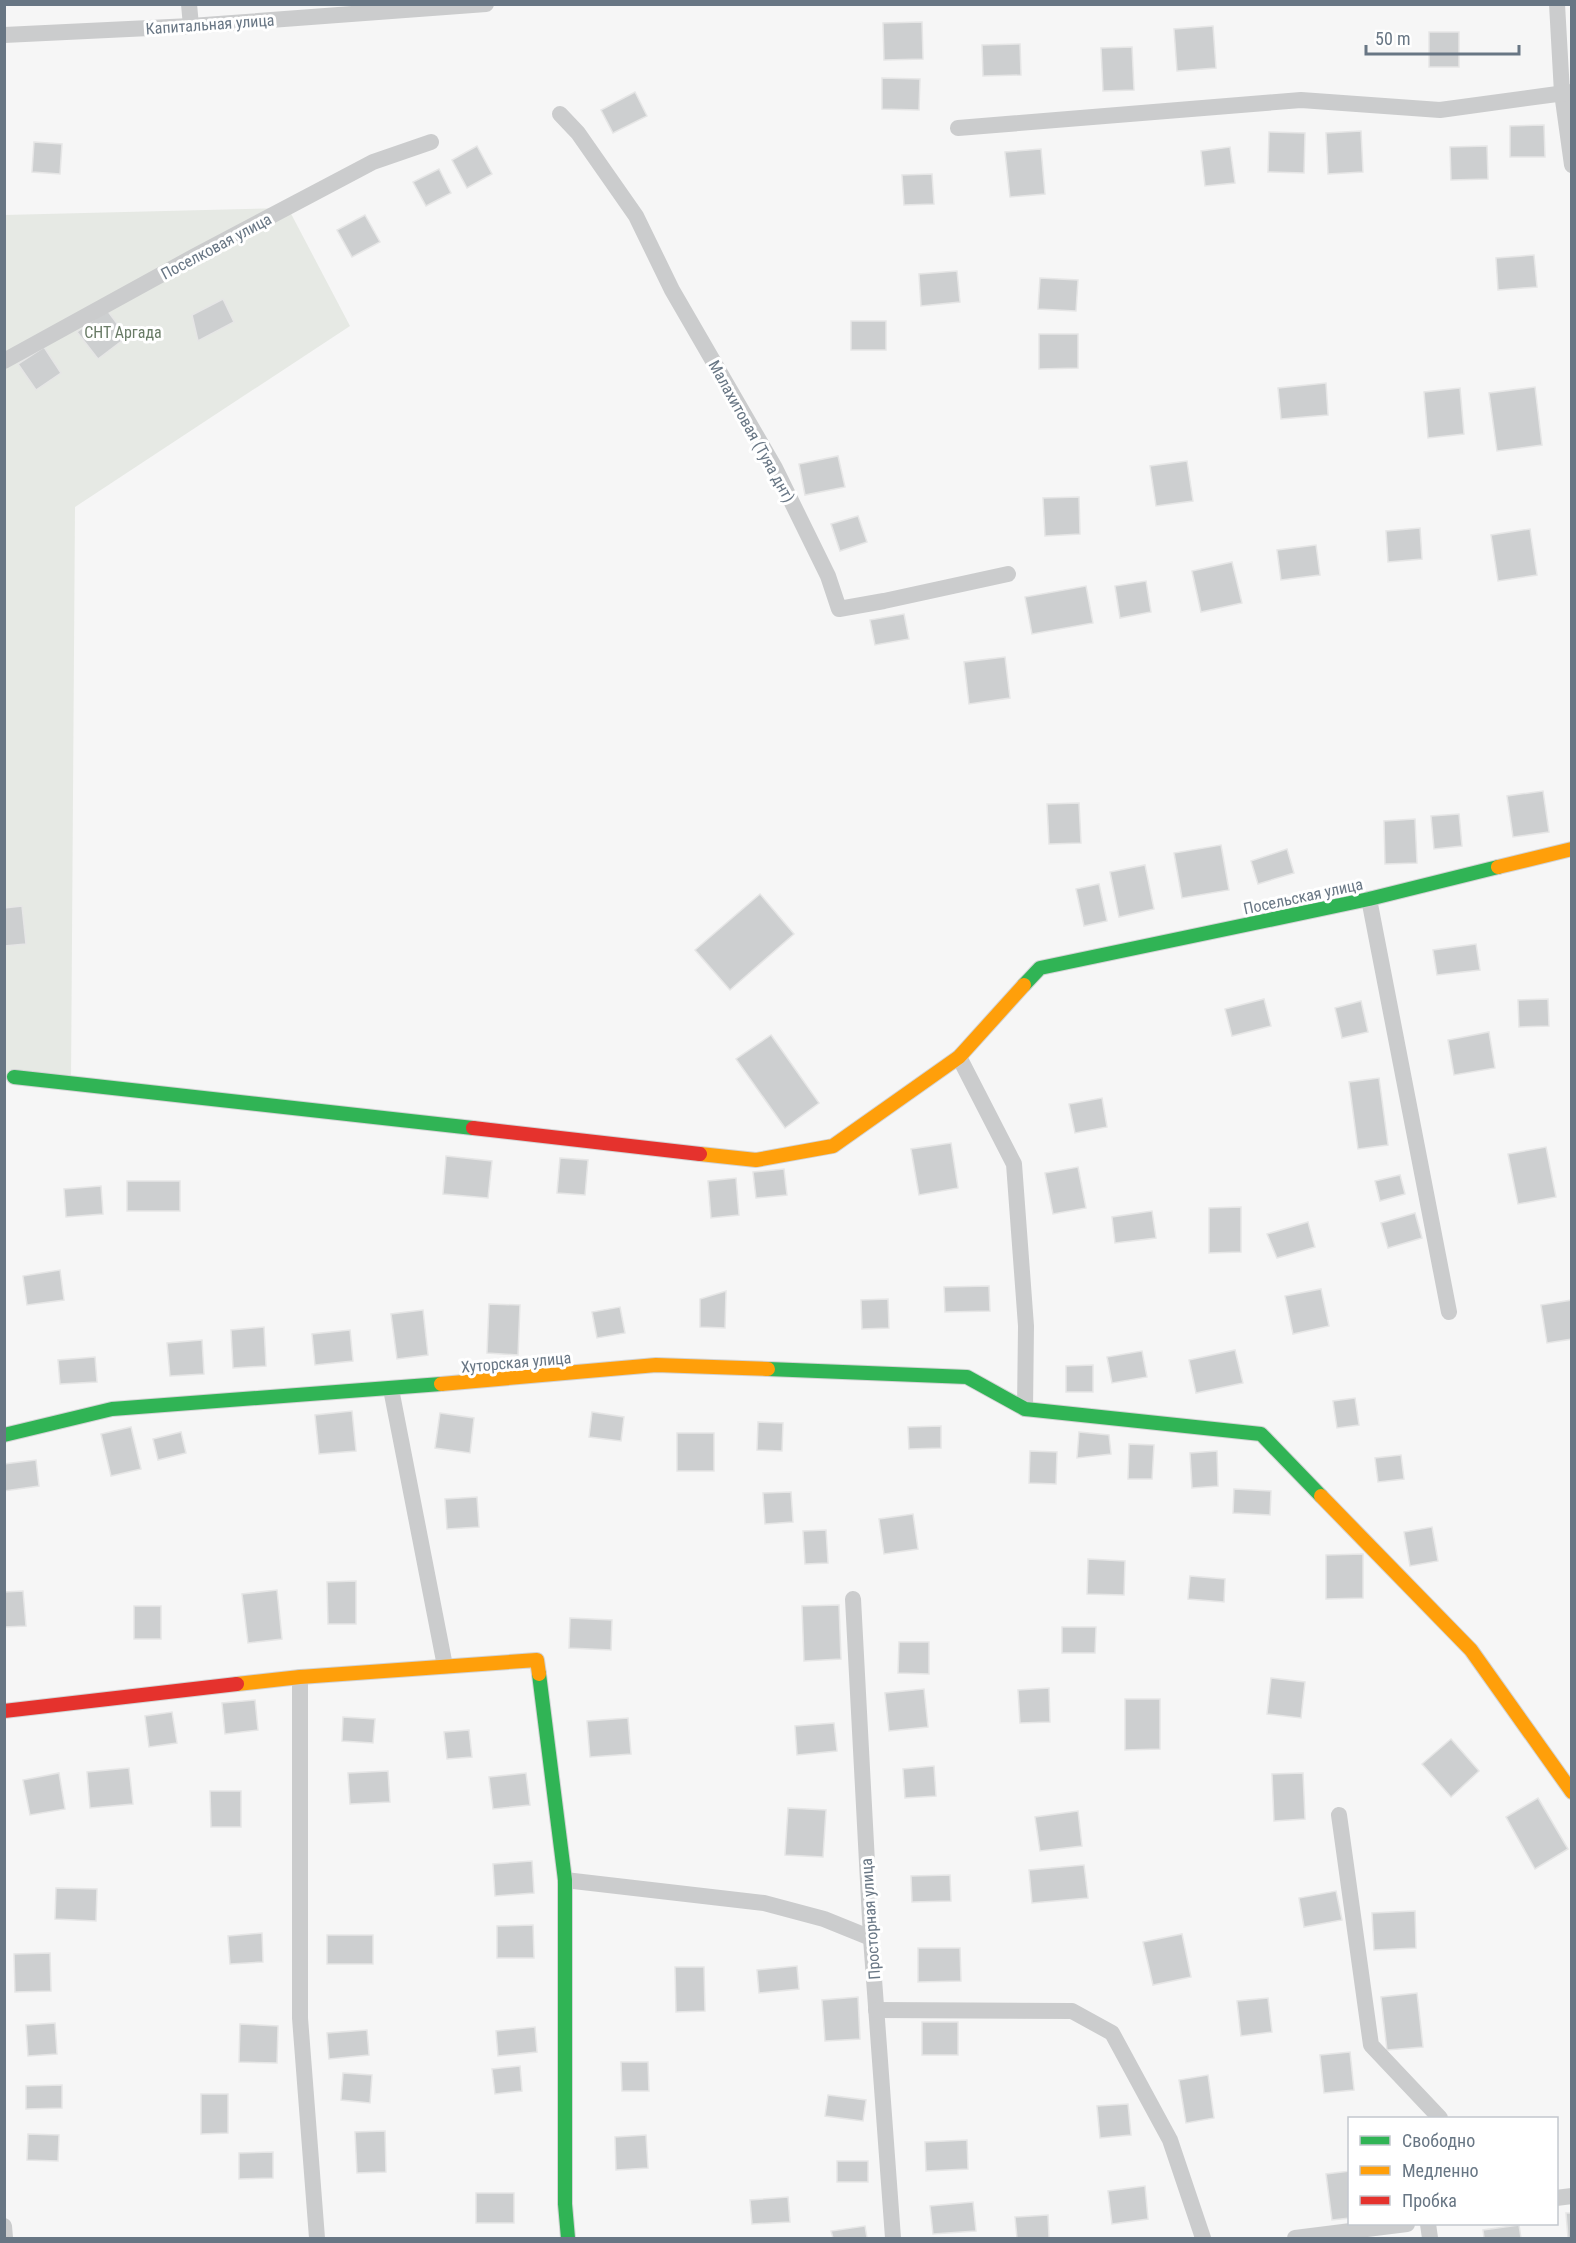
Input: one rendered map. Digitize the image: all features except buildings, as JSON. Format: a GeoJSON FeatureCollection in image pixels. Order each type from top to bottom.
{"type":"FeatureCollection","features":[{"type":"Feature","properties":{"kind":"street"},"geometry":{"type":"LineString","coordinates":[[189,4],[191,26]]}},
{"type":"Feature","properties":{"kind":"street","name":"Капитальная улица"},"geometry":{"type":"LineString","coordinates":[[4,35],[191,26],[486,4]]}},
{"type":"Feature","properties":{"kind":"street"},"geometry":{"type":"LineString","coordinates":[[1557,4],[1572,165]]}},
{"type":"Feature","properties":{"kind":"street"},"geometry":{"type":"LineString","coordinates":[[958,128],[1301,100],[1440,110],[1567,93]]}},
{"type":"Feature","properties":{"kind":"street","name":"Малахитовая (Туяа днт)"},"geometry":{"type":"LineString","coordinates":[[560,114],[578,133],[636,216],[672,290],[775,468],[828,576],[839,609],[1008,574]]}},
{"type":"Feature","properties":{"kind":"street","name":"Поселковая улица"},"geometry":{"type":"LineString","coordinates":[[4,361],[373,162],[431,142]]}},
{"type":"Feature","properties":{"kind":"street","name":"Посельская улица"},"geometry":{"type":"LineString","coordinates":[[959,1057],[1040,968],[1369,899],[1572,849]]}},
{"type":"Feature","properties":{"kind":"street"},"geometry":{"type":"LineString","coordinates":[[1369,899],[1449,1312]]}},
{"type":"Feature","properties":{"kind":"street"},"geometry":{"type":"LineString","coordinates":[[14,1077],[756,1160],[833,1146],[959,1057],[1014,1164],[1026,1326],[1025,1409],[1261,1434],[1471,1650],[1572,1792]]}},
{"type":"Feature","properties":{"kind":"street","name":"Хуторская улица"},"geometry":{"type":"LineString","coordinates":[[4,1435],[112,1409],[391,1389],[657,1365],[967,1377],[1025,1409]]}},
{"type":"Feature","properties":{"kind":"street"},"geometry":{"type":"LineString","coordinates":[[391,1389],[445,1666]]}},
{"type":"Feature","properties":{"kind":"street","name":"Просторная улица"},"geometry":{"type":"LineString","coordinates":[[853,1599],[871,1938],[893,2238]]}},
{"type":"Feature","properties":{"kind":"street"},"geometry":{"type":"LineString","coordinates":[[4,1711],[300,1677],[537,1660],[565,1880],[565,2204],[568,2238]]}},
{"type":"Feature","properties":{"kind":"street"},"geometry":{"type":"LineString","coordinates":[[300,1677],[300,2018],[317,2238]]}},
{"type":"Feature","properties":{"kind":"street"},"geometry":{"type":"LineString","coordinates":[[1339,1815],[1371,2045],[1439,2117]]}},
{"type":"Feature","properties":{"kind":"street"},"geometry":{"type":"LineString","coordinates":[[565,1880],[764,1903],[824,1919],[871,1938]]}},
{"type":"Feature","properties":{"kind":"street"},"geometry":{"type":"LineString","coordinates":[[876,2010],[1072,2011],[1112,2033],[1170,2140],[1203,2238]]}},
{"type":"Feature","properties":{"kind":"street"},"geometry":{"type":"LineString","coordinates":[[1295,2238],[1392,2225]]}},
{"type":"Feature","properties":{"kind":"street"},"geometry":{"type":"LineString","coordinates":[[4,2226],[5,2238]]}},
{"type":"Feature","properties":{"kind":"green space","name":"СНТ Аргада"},"geometry":{"type":"Polygon","coordinates":[[[288,208],[350,326],[75,507],[71,1083],[5,1079],[4,215],[288,208]]]}},
{"type":"Feature","properties":{"kind":"traffic: fast"},"geometry":{"type":"LineString","coordinates":[[1024,985],[1040,968],[1369,899],[1498,867]]}},
{"type":"Feature","properties":{"kind":"traffic: fast"},"geometry":{"type":"LineString","coordinates":[[14,1077],[473,1128]]}},
{"type":"Feature","properties":{"kind":"traffic: fast"},"geometry":{"type":"LineString","coordinates":[[768,1369],[967,1377],[1025,1409],[1261,1434],[1321,1496]]}},
{"type":"Feature","properties":{"kind":"traffic: fast"},"geometry":{"type":"LineString","coordinates":[[4,1435],[112,1409],[441,1384]]}},
{"type":"Feature","properties":{"kind":"traffic: fast"},"geometry":{"type":"LineString","coordinates":[[539,1674],[565,1880],[565,2204],[568,2238]]}},
{"type":"Feature","properties":{"kind":"traffic: slow"},"geometry":{"type":"LineString","coordinates":[[1498,867],[1572,849]]}},
{"type":"Feature","properties":{"kind":"traffic: slow"},"geometry":{"type":"LineString","coordinates":[[700,1154],[756,1160],[833,1146],[959,1057],[1024,985]]}},
{"type":"Feature","properties":{"kind":"traffic: slow"},"geometry":{"type":"LineString","coordinates":[[441,1384],[656,1365],[768,1369]]}},
{"type":"Feature","properties":{"kind":"traffic: slow"},"geometry":{"type":"LineString","coordinates":[[1321,1496],[1471,1650],[1572,1792]]}},
{"type":"Feature","properties":{"kind":"traffic: slow"},"geometry":{"type":"LineString","coordinates":[[237,1684],[300,1677],[537,1660],[539,1674]]}},
{"type":"Feature","properties":{"kind":"traffic: jam"},"geometry":{"type":"LineString","coordinates":[[473,1128],[700,1154]]}},
{"type":"Feature","properties":{"kind":"traffic: jam"},"geometry":{"type":"LineString","coordinates":[[4,1711],[237,1684]]}}]}
